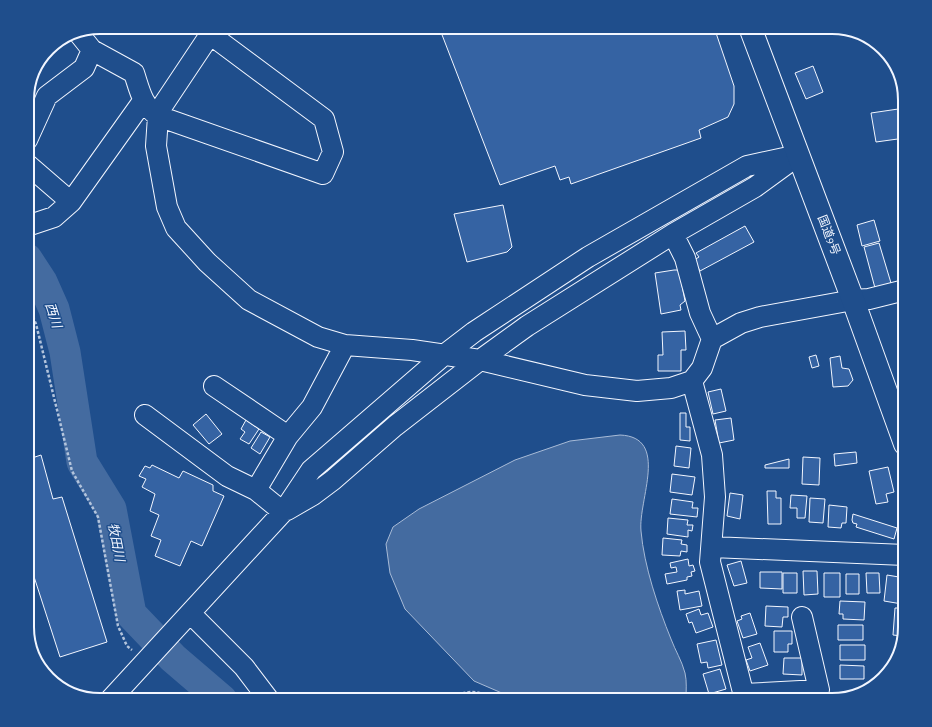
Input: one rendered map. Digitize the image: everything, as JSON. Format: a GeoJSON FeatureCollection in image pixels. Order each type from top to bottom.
{"type":"FeatureCollection","features":[{"type":"Feature","properties":{"kind":"highway","name":"国道9号"},"geometry":{"type":"LineString","coordinates":[[753,34],[853,300],[898,425]]}},
{"type":"Feature","properties":{"kind":"street"},"geometry":{"type":"LineString","coordinates":[[211,34],[163,105],[158,116],[156,146],[167,207],[176,228],[207,262],[249,300],[318,337],[345,345],[412,350],[444,356],[480,360],[585,385],[637,391],[671,388],[692,381],[702,368],[712,339],[741,323],[760,317],[853,300],[869,299],[898,292]]}},
{"type":"Feature","properties":{"kind":"street"},"geometry":{"type":"LineString","coordinates":[[81,37],[92,50],[134,73],[143,101],[148,109],[158,116],[323,174],[333,152],[324,119],[217,34]]}},
{"type":"Feature","properties":{"kind":"street"},"geometry":{"type":"LineString","coordinates":[[34,125],[47,96],[84,68],[92,50]]}},
{"type":"Feature","properties":{"kind":"street"},"geometry":{"type":"LineString","coordinates":[[34,224],[54,217],[71,202],[143,101]]}},
{"type":"Feature","properties":{"kind":"street"},"geometry":{"type":"LineString","coordinates":[[283,512],[313,495],[333,480],[395,426],[480,360],[594,283],[673,234],[755,186],[798,155]]}},
{"type":"Feature","properties":{"kind":"street"},"geometry":{"type":"LineString","coordinates":[[117,693],[283,512],[311,470],[474,332],[588,257],[747,166],[798,155]]}},
{"type":"Feature","properties":{"kind":"street"},"geometry":{"type":"LineString","coordinates":[[34,170],[71,202]]}},
{"type":"Feature","properties":{"kind":"street"},"geometry":{"type":"LineString","coordinates":[[673,234],[686,258],[700,313],[712,339]]}},
{"type":"Feature","properties":{"kind":"street"},"geometry":{"type":"LineString","coordinates":[[256,490],[288,436],[312,407],[345,345]]}},
{"type":"Feature","properties":{"kind":"street"},"geometry":{"type":"LineString","coordinates":[[692,381],[712,454],[715,497],[710,562],[743,693]]}},
{"type":"Feature","properties":{"kind":"street"},"geometry":{"type":"LineString","coordinates":[[214,386],[288,436]]}},
{"type":"Feature","properties":{"kind":"street"},"geometry":{"type":"LineString","coordinates":[[145,415],[227,476],[256,490],[283,512]]}},
{"type":"Feature","properties":{"kind":"street"},"geometry":{"type":"LineString","coordinates":[[712,546],[898,555]]}},
{"type":"Feature","properties":{"kind":"street"},"geometry":{"type":"LineString","coordinates":[[190,613],[244,667],[264,693]]}},
{"type":"Feature","properties":{"kind":"street"},"geometry":{"type":"LineString","coordinates":[[787,693],[819,690],[802,617]]}},
{"type":"Feature","properties":{"kind":"path"},"geometry":{"type":"LineString","coordinates":[[34,319],[72,471],[98,517],[118,626],[127,646],[146,662]]}},
{"type":"Feature","properties":{"kind":"path"},"geometry":{"type":"LineString","coordinates":[[460,693],[471,691],[477,693]]}},
{"type":"Feature","properties":{"kind":"water"},"geometry":{"type":"Polygon","coordinates":[[[620,435],[635,438],[644,446],[648,458],[648,472],[641,518],[641,531],[645,558],[648,572],[666,627],[685,673],[686,693],[502,693],[474,681],[405,609],[390,573],[386,544],[393,527],[419,509],[515,460],[570,441],[620,435]]]}},
{"type":"Feature","properties":{"kind":"building"},"geometry":{"type":"Polygon","coordinates":[[[442,34],[716,34],[734,86],[734,104],[728,117],[699,130],[701,138],[571,184],[569,177],[560,180],[555,166],[500,185],[442,34]]]}},
{"type":"Feature","properties":{"kind":"building"},"geometry":{"type":"Polygon","coordinates":[[[813,66],[823,92],[806,99],[795,73],[813,66]]]}},
{"type":"Feature","properties":{"kind":"building"},"geometry":{"type":"Polygon","coordinates":[[[898,109],[898,139],[876,142],[871,113],[898,109]]]}},
{"type":"Feature","properties":{"kind":"building"},"geometry":{"type":"Polygon","coordinates":[[[503,205],[512,247],[507,252],[467,262],[454,214],[503,205]]]}},
{"type":"Feature","properties":{"kind":"building"},"geometry":{"type":"Polygon","coordinates":[[[874,220],[880,241],[862,246],[857,225],[874,220]]]}},
{"type":"Feature","properties":{"kind":"building"},"geometry":{"type":"Polygon","coordinates":[[[745,226],[754,242],[700,271],[694,260],[699,257],[696,253],[745,226]]]}},
{"type":"Feature","properties":{"kind":"building"},"geometry":{"type":"Polygon","coordinates":[[[879,243],[891,283],[875,288],[864,247],[879,243]]]}},
{"type":"Feature","properties":{"kind":"building"},"geometry":{"type":"Polygon","coordinates":[[[679,270],[685,301],[680,305],[681,310],[661,314],[655,273],[679,270]]]}},
{"type":"Feature","properties":{"kind":"building"},"geometry":{"type":"Polygon","coordinates":[[[685,331],[686,350],[681,350],[681,371],[658,371],[658,355],[663,355],[662,332],[685,331]]]}},
{"type":"Feature","properties":{"kind":"building"},"geometry":{"type":"Polygon","coordinates":[[[816,355],[819,366],[812,368],[809,357],[816,355]]]}},
{"type":"Feature","properties":{"kind":"building"},"geometry":{"type":"Polygon","coordinates":[[[840,356],[842,368],[849,369],[853,380],[848,386],[833,387],[830,358],[840,356]]]}},
{"type":"Feature","properties":{"kind":"building"},"geometry":{"type":"Polygon","coordinates":[[[721,389],[726,411],[713,414],[708,392],[721,389]]]}},
{"type":"Feature","properties":{"kind":"building"},"geometry":{"type":"Polygon","coordinates":[[[680,413],[686,413],[686,427],[690,427],[690,441],[680,440],[680,413]]]}},
{"type":"Feature","properties":{"kind":"building"},"geometry":{"type":"Polygon","coordinates":[[[206,414],[222,434],[209,444],[193,425],[206,414]]]}},
{"type":"Feature","properties":{"kind":"building"},"geometry":{"type":"Polygon","coordinates":[[[731,418],[734,440],[719,443],[715,420],[731,418]]]}},
{"type":"Feature","properties":{"kind":"building"},"geometry":{"type":"Polygon","coordinates":[[[246,420],[259,429],[249,444],[240,439],[245,432],[241,429],[246,420]]]}},
{"type":"Feature","properties":{"kind":"building"},"geometry":{"type":"Polygon","coordinates":[[[261,432],[270,437],[260,454],[251,448],[261,432]]]}},
{"type":"Feature","properties":{"kind":"building"},"geometry":{"type":"Polygon","coordinates":[[[676,446],[691,448],[689,468],[674,466],[676,446]]]}},
{"type":"Feature","properties":{"kind":"building"},"geometry":{"type":"Polygon","coordinates":[[[856,452],[857,463],[835,466],[834,454],[856,452]]]}},
{"type":"Feature","properties":{"kind":"building"},"geometry":{"type":"Polygon","coordinates":[[[41,455],[53,499],[62,497],[107,642],[60,657],[34,577],[34,457],[41,455]]]}},
{"type":"Feature","properties":{"kind":"building"},"geometry":{"type":"Polygon","coordinates":[[[803,457],[820,458],[819,485],[802,484],[803,457]]]}},
{"type":"Feature","properties":{"kind":"building"},"geometry":{"type":"Polygon","coordinates":[[[789,459],[789,468],[765,468],[765,465],[789,459]]]}},
{"type":"Feature","properties":{"kind":"building"},"geometry":{"type":"Polygon","coordinates":[[[152,465],[179,478],[183,471],[213,485],[213,491],[224,496],[202,546],[191,541],[180,566],[155,556],[161,540],[151,536],[159,515],[150,511],[155,494],[142,487],[146,479],[139,476],[145,466],[150,468],[152,465]]]}},
{"type":"Feature","properties":{"kind":"building"},"geometry":{"type":"Polygon","coordinates":[[[888,467],[894,492],[886,494],[888,502],[876,504],[869,471],[888,467]]]}},
{"type":"Feature","properties":{"kind":"building"},"geometry":{"type":"Polygon","coordinates":[[[672,474],[695,477],[692,495],[670,492],[672,474]]]}},
{"type":"Feature","properties":{"kind":"building"},"geometry":{"type":"Polygon","coordinates":[[[767,491],[776,491],[776,498],[781,498],[781,524],[768,524],[767,491]]]}},
{"type":"Feature","properties":{"kind":"building"},"geometry":{"type":"Polygon","coordinates":[[[730,493],[743,495],[740,519],[727,516],[730,493]]]}},
{"type":"Feature","properties":{"kind":"building"},"geometry":{"type":"Polygon","coordinates":[[[791,495],[807,496],[805,518],[797,518],[797,508],[790,508],[791,495]]]}},
{"type":"Feature","properties":{"kind":"building"},"geometry":{"type":"Polygon","coordinates":[[[810,498],[825,499],[823,523],[809,522],[810,498]]]}},
{"type":"Feature","properties":{"kind":"building"},"geometry":{"type":"Polygon","coordinates":[[[672,499],[693,502],[692,508],[698,508],[697,517],[670,514],[672,499]]]}},
{"type":"Feature","properties":{"kind":"building"},"geometry":{"type":"Polygon","coordinates":[[[829,505],[847,507],[846,523],[842,523],[841,528],[828,527],[829,505]]]}},
{"type":"Feature","properties":{"kind":"building"},"geometry":{"type":"Polygon","coordinates":[[[853,514],[897,528],[894,539],[856,527],[857,524],[853,523],[852,520],[853,514]]]}},
{"type":"Feature","properties":{"kind":"building"},"geometry":{"type":"Polygon","coordinates":[[[668,518],[688,520],[687,525],[693,525],[692,531],[688,530],[688,537],[667,534],[668,518]]]}},
{"type":"Feature","properties":{"kind":"building"},"geometry":{"type":"Polygon","coordinates":[[[663,538],[682,540],[681,544],[687,545],[687,552],[681,551],[680,556],[662,555],[663,538]]]}},
{"type":"Feature","properties":{"kind":"building"},"geometry":{"type":"Polygon","coordinates":[[[688,559],[689,566],[693,565],[695,571],[691,572],[692,576],[687,577],[687,580],[667,584],[665,574],[677,572],[676,567],[671,568],[670,563],[688,559]]]}},
{"type":"Feature","properties":{"kind":"building"},"geometry":{"type":"Polygon","coordinates":[[[741,561],[747,583],[734,586],[727,565],[741,561]]]}},
{"type":"Feature","properties":{"kind":"building"},"geometry":{"type":"Polygon","coordinates":[[[803,571],[817,571],[818,594],[804,595],[803,571]]]}},
{"type":"Feature","properties":{"kind":"building"},"geometry":{"type":"Polygon","coordinates":[[[760,572],[782,572],[782,589],[760,588],[760,572]]]}},
{"type":"Feature","properties":{"kind":"building"},"geometry":{"type":"Polygon","coordinates":[[[783,573],[797,573],[797,593],[783,593],[783,573]]]}},
{"type":"Feature","properties":{"kind":"building"},"geometry":{"type":"Polygon","coordinates":[[[824,573],[840,573],[840,597],[824,597],[824,573]]]}},
{"type":"Feature","properties":{"kind":"building"},"geometry":{"type":"Polygon","coordinates":[[[866,573],[879,573],[880,593],[867,593],[866,573]]]}},
{"type":"Feature","properties":{"kind":"building"},"geometry":{"type":"Polygon","coordinates":[[[846,574],[859,574],[859,594],[846,594],[846,574]]]}},
{"type":"Feature","properties":{"kind":"building"},"geometry":{"type":"Polygon","coordinates":[[[887,575],[898,577],[898,603],[884,601],[887,575]]]}},
{"type":"Feature","properties":{"kind":"building"},"geometry":{"type":"Polygon","coordinates":[[[685,590],[685,594],[699,591],[702,606],[680,610],[677,591],[685,590]]]}},
{"type":"Feature","properties":{"kind":"building"},"geometry":{"type":"Polygon","coordinates":[[[840,601],[865,602],[864,620],[843,619],[843,614],[839,614],[840,601]]]}},
{"type":"Feature","properties":{"kind":"building"},"geometry":{"type":"Polygon","coordinates":[[[766,606],[788,607],[788,617],[783,617],[782,627],[765,626],[766,606]]]}},
{"type":"Feature","properties":{"kind":"building"},"geometry":{"type":"Polygon","coordinates":[[[895,608],[898,608],[897,635],[893,635],[895,608]]]}},
{"type":"Feature","properties":{"kind":"building"},"geometry":{"type":"Polygon","coordinates":[[[699,609],[701,615],[708,613],[713,627],[696,633],[692,622],[689,623],[686,614],[699,609]]]}},
{"type":"Feature","properties":{"kind":"building"},"geometry":{"type":"Polygon","coordinates":[[[750,613],[757,634],[743,638],[737,621],[742,619],[741,616],[750,613]]]}},
{"type":"Feature","properties":{"kind":"building"},"geometry":{"type":"Polygon","coordinates":[[[838,625],[863,625],[863,640],[838,640],[838,625]]]}},
{"type":"Feature","properties":{"kind":"building"},"geometry":{"type":"Polygon","coordinates":[[[774,631],[792,631],[792,644],[788,644],[788,652],[774,652],[774,631]]]}},
{"type":"Feature","properties":{"kind":"building"},"geometry":{"type":"Polygon","coordinates":[[[716,640],[722,665],[708,668],[707,662],[701,663],[697,644],[716,640]]]}},
{"type":"Feature","properties":{"kind":"building"},"geometry":{"type":"Polygon","coordinates":[[[760,643],[768,665],[750,671],[746,660],[752,658],[748,647],[760,643]]]}},
{"type":"Feature","properties":{"kind":"building"},"geometry":{"type":"Polygon","coordinates":[[[840,645],[865,645],[865,660],[840,660],[840,645]]]}},
{"type":"Feature","properties":{"kind":"building"},"geometry":{"type":"Polygon","coordinates":[[[784,658],[802,658],[802,675],[783,674],[784,658]]]}},
{"type":"Feature","properties":{"kind":"building"},"geometry":{"type":"Polygon","coordinates":[[[840,665],[864,666],[864,679],[840,679],[840,665]]]}},
{"type":"Feature","properties":{"kind":"building"},"geometry":{"type":"Polygon","coordinates":[[[720,669],[726,689],[709,693],[703,674],[720,669]]]}},
{"type":"Feature","properties":{"kind":"waterway","name":"牧田川"},"geometry":{"type":"LineString","coordinates":[[34,270],[42,282],[54,309],[65,352],[82,462],[111,509],[131,614],[173,658],[214,693]]}},
{"type":"Feature","properties":{"kind":"water label","name":"西川"},"geometry":{"type":"Point","coordinates":[54,315]}}]}
